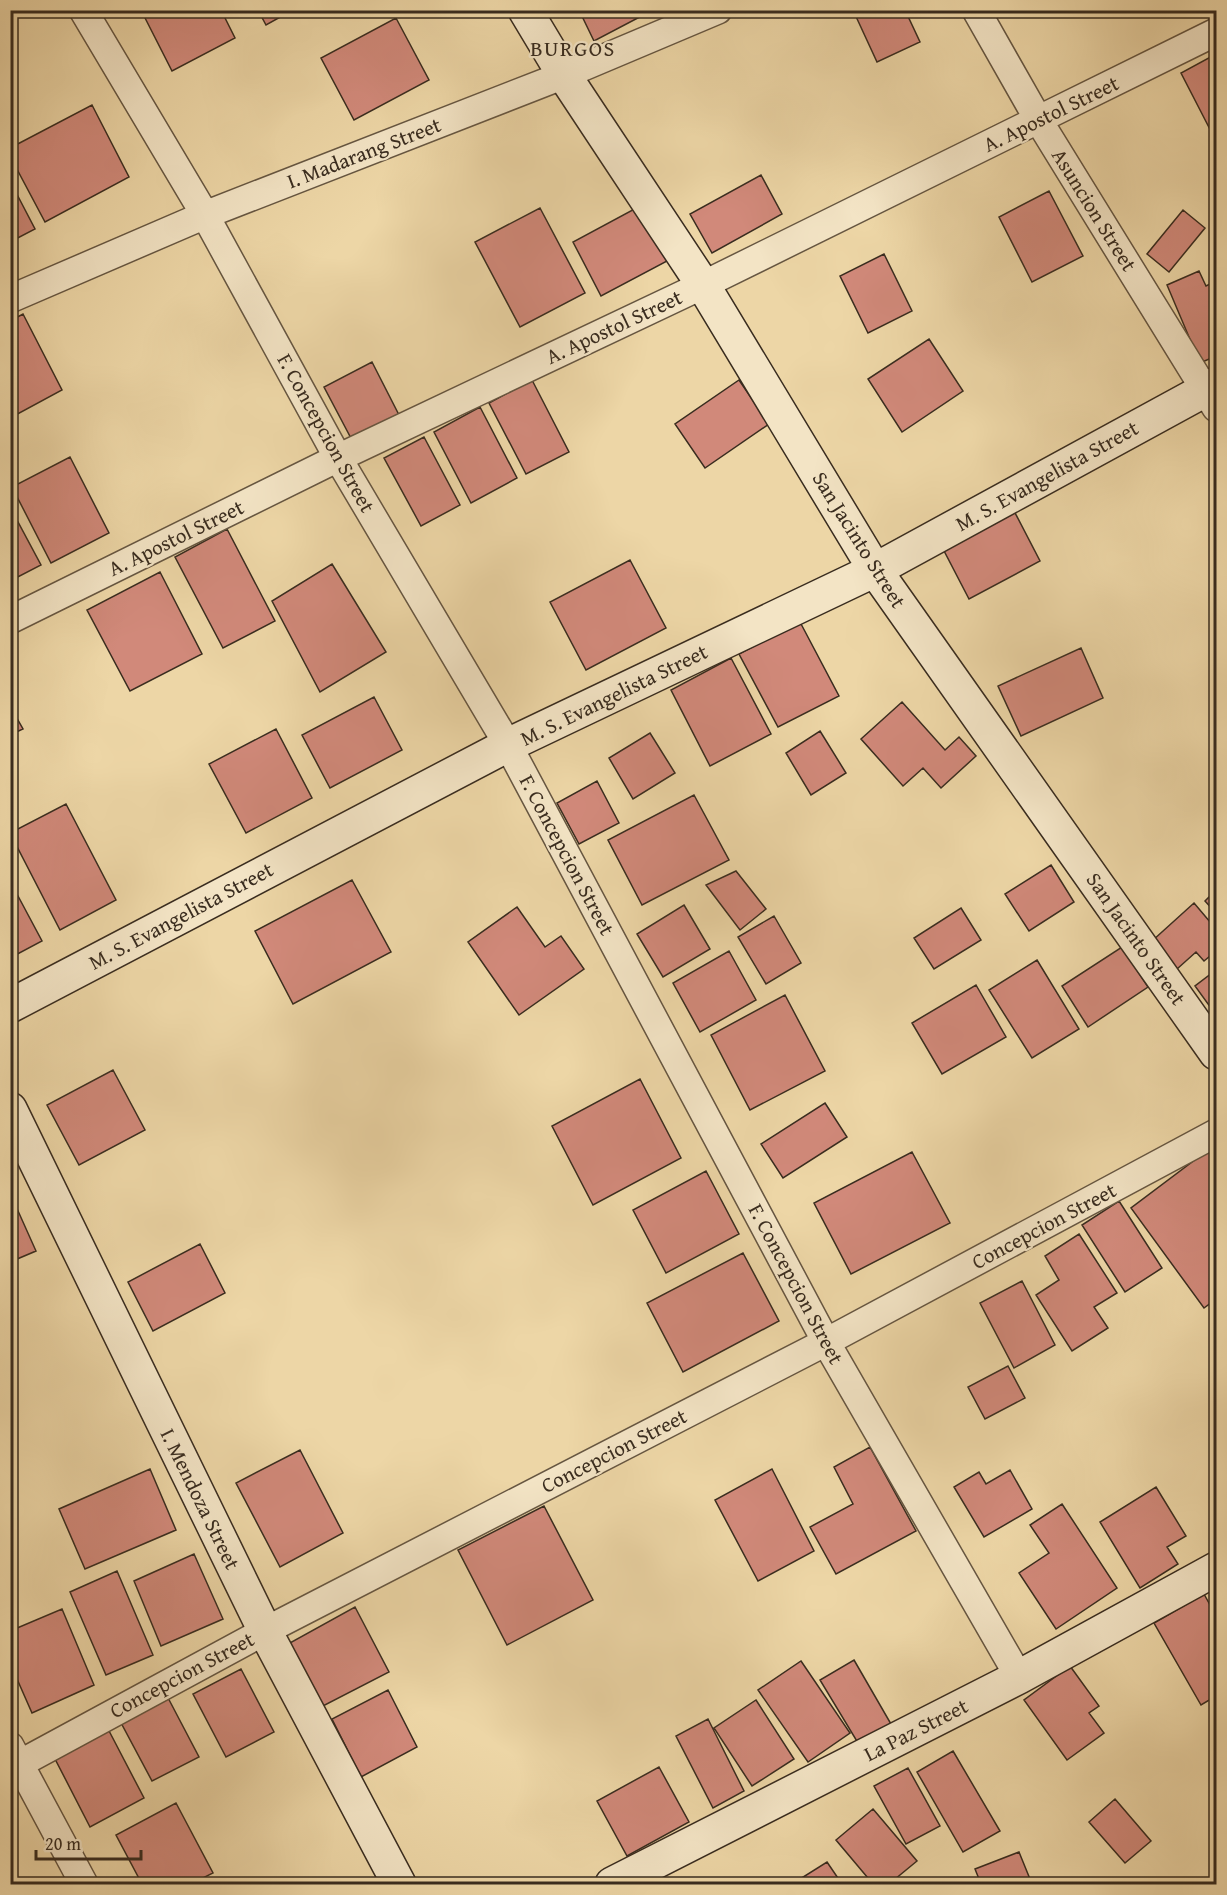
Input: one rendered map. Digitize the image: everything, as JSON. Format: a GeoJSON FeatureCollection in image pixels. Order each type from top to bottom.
{"type":"FeatureCollection","features":[{"type":"Feature","properties":{"kind":"street","name":"F. Concepcion Street"},"geometry":{"type":"LineString","coordinates":[[82,10],[205,215],[338,458],[508,745],[826,1342],[1019,1677]]}},
{"type":"Feature","properties":{"kind":"street","name":"San Jacinto Street"},"geometry":{"type":"LineString","coordinates":[[525,10],[564,75],[703,285],[875,570],[1216,1053]]}},
{"type":"Feature","properties":{"kind":"street","name":"I. Madarang Street"},"geometry":{"type":"LineString","coordinates":[[10,299],[205,215],[564,75],[718,10]]}},
{"type":"Feature","properties":{"kind":"street","name":"Asuncion Street"},"geometry":{"type":"LineString","coordinates":[[976,10],[1039,121],[1213,394]]}},
{"type":"Feature","properties":{"kind":"street","name":"A. Apostol Street"},"geometry":{"type":"LineString","coordinates":[[10,620],[338,458],[703,285],[1216,32]]}},
{"type":"Feature","properties":{"kind":"street","name":"M. S. Evangelista Street"},"geometry":{"type":"LineString","coordinates":[[10,1006],[508,745],[875,570],[1213,394]]}},
{"type":"Feature","properties":{"kind":"street","name":"I. Mendoza Street"},"geometry":{"type":"LineString","coordinates":[[10,1109],[265,1631],[399,1884]]}},
{"type":"Feature","properties":{"kind":"street","name":"Concepcion Street"},"geometry":{"type":"LineString","coordinates":[[14,1759],[826,1342],[1216,1133]]}},
{"type":"Feature","properties":{"kind":"street","name":"La Paz Street"},"geometry":{"type":"LineString","coordinates":[[623,1882],[1019,1677],[1216,1569]]}},
{"type":"Feature","properties":{"kind":"street"},"geometry":{"type":"LineString","coordinates":[[14,1759],[84,1884]]}},
{"type":"Feature","properties":{"kind":"building"},"geometry":{"type":"Polygon","coordinates":[[[141,10],[221,10],[235,38],[172,71],[141,10]]]}},
{"type":"Feature","properties":{"kind":"building"},"geometry":{"type":"Polygon","coordinates":[[[258,10],[293,10],[266,25],[258,10]]]}},
{"type":"Feature","properties":{"kind":"building"},"geometry":{"type":"Polygon","coordinates":[[[579,10],[653,10],[594,41],[579,10]]]}},
{"type":"Feature","properties":{"kind":"building"},"geometry":{"type":"Polygon","coordinates":[[[853,10],[905,10],[920,42],[877,62],[853,10]]]}},
{"type":"Feature","properties":{"kind":"building"},"geometry":{"type":"Polygon","coordinates":[[[396,18],[429,80],[354,120],[321,58],[396,18]]]}},
{"type":"Feature","properties":{"kind":"building"},"geometry":{"type":"Polygon","coordinates":[[[1216,54],[1216,141],[1181,73],[1216,54]]]}},
{"type":"Feature","properties":{"kind":"building"},"geometry":{"type":"Polygon","coordinates":[[[92,105],[129,177],[45,222],[10,156],[10,148],[92,105]]]}},
{"type":"Feature","properties":{"kind":"building"},"geometry":{"type":"Polygon","coordinates":[[[761,175],[782,214],[712,253],[690,214],[761,175]]]}},
{"type":"Feature","properties":{"kind":"building"},"geometry":{"type":"Polygon","coordinates":[[[10,181],[35,229],[10,242],[10,181]]]}},
{"type":"Feature","properties":{"kind":"building"},"geometry":{"type":"Polygon","coordinates":[[[1049,191],[1083,256],[1032,282],[999,217],[1049,191]]]}},
{"type":"Feature","properties":{"kind":"building"},"geometry":{"type":"Polygon","coordinates":[[[640,206],[669,260],[601,296],[573,242],[640,206]]]}},
{"type":"Feature","properties":{"kind":"building"},"geometry":{"type":"Polygon","coordinates":[[[540,208],[585,293],[520,327],[475,242],[540,208]]]}},
{"type":"Feature","properties":{"kind":"building"},"geometry":{"type":"Polygon","coordinates":[[[1183,210],[1205,228],[1169,272],[1147,254],[1183,210]]]}},
{"type":"Feature","properties":{"kind":"building"},"geometry":{"type":"Polygon","coordinates":[[[884,254],[912,311],[868,333],[840,276],[884,254]]]}},
{"type":"Feature","properties":{"kind":"building"},"geometry":{"type":"Polygon","coordinates":[[[1199,271],[1206,286],[1216,281],[1216,356],[1200,363],[1167,285],[1199,271]]]}},
{"type":"Feature","properties":{"kind":"building"},"geometry":{"type":"Polygon","coordinates":[[[23,314],[62,390],[12,417],[10,321],[23,314]]]}},
{"type":"Feature","properties":{"kind":"building"},"geometry":{"type":"Polygon","coordinates":[[[929,339],[963,391],[902,432],[868,379],[929,339]]]}},
{"type":"Feature","properties":{"kind":"building"},"geometry":{"type":"Polygon","coordinates":[[[372,362],[400,417],[353,442],[324,387],[372,362]]]}},
{"type":"Feature","properties":{"kind":"building"},"geometry":{"type":"Polygon","coordinates":[[[532,380],[569,452],[526,474],[489,403],[532,380]]]}},
{"type":"Feature","properties":{"kind":"building"},"geometry":{"type":"Polygon","coordinates":[[[739,380],[769,424],[705,468],[675,424],[739,380]]]}},
{"type":"Feature","properties":{"kind":"building"},"geometry":{"type":"Polygon","coordinates":[[[480,407],[517,478],[471,503],[434,432],[480,407]]]}},
{"type":"Feature","properties":{"kind":"building"},"geometry":{"type":"Polygon","coordinates":[[[424,437],[460,505],[421,526],[384,458],[424,437]]]}},
{"type":"Feature","properties":{"kind":"building"},"geometry":{"type":"Polygon","coordinates":[[[70,457],[109,533],[51,563],[12,487],[70,457]]]}},
{"type":"Feature","properties":{"kind":"building"},"geometry":{"type":"Polygon","coordinates":[[[10,507],[41,565],[10,581],[10,507]]]}},
{"type":"Feature","properties":{"kind":"building"},"geometry":{"type":"Polygon","coordinates":[[[1012,507],[1040,561],[969,599],[941,545],[1012,507]]]}},
{"type":"Feature","properties":{"kind":"building"},"geometry":{"type":"Polygon","coordinates":[[[227,529],[275,621],[223,648],[175,557],[227,529]]]}},
{"type":"Feature","properties":{"kind":"building"},"geometry":{"type":"Polygon","coordinates":[[[630,560],[666,628],[586,670],[550,602],[630,560]]]}},
{"type":"Feature","properties":{"kind":"building"},"geometry":{"type":"Polygon","coordinates":[[[332,564],[386,652],[320,692],[272,601],[332,564]]]}},
{"type":"Feature","properties":{"kind":"building"},"geometry":{"type":"Polygon","coordinates":[[[160,572],[202,654],[130,691],[87,610],[160,572]]]}},
{"type":"Feature","properties":{"kind":"building"},"geometry":{"type":"Polygon","coordinates":[[[800,622],[839,696],[778,727],[739,654],[800,622]]]}},
{"type":"Feature","properties":{"kind":"building"},"geometry":{"type":"Polygon","coordinates":[[[1081,648],[1103,698],[1021,736],[998,686],[1081,648]]]}},
{"type":"Feature","properties":{"kind":"building"},"geometry":{"type":"Polygon","coordinates":[[[731,658],[771,734],[710,766],[671,690],[731,658]]]}},
{"type":"Feature","properties":{"kind":"building"},"geometry":{"type":"Polygon","coordinates":[[[374,697],[402,750],[330,788],[302,735],[374,697]]]}},
{"type":"Feature","properties":{"kind":"building"},"geometry":{"type":"Polygon","coordinates":[[[902,702],[945,750],[959,737],[976,756],[941,788],[923,768],[903,786],[861,739],[902,702]]]}},
{"type":"Feature","properties":{"kind":"building"},"geometry":{"type":"Polygon","coordinates":[[[10,706],[23,729],[10,735],[10,706]]]}},
{"type":"Feature","properties":{"kind":"building"},"geometry":{"type":"Polygon","coordinates":[[[276,729],[312,798],[246,833],[209,764],[276,729]]]}},
{"type":"Feature","properties":{"kind":"building"},"geometry":{"type":"Polygon","coordinates":[[[820,731],[846,773],[811,795],[786,753],[820,731]]]}},
{"type":"Feature","properties":{"kind":"building"},"geometry":{"type":"Polygon","coordinates":[[[650,733],[675,773],[633,799],[609,758],[650,733]]]}},
{"type":"Feature","properties":{"kind":"building"},"geometry":{"type":"Polygon","coordinates":[[[597,781],[619,823],[579,844],[557,803],[597,781]]]}},
{"type":"Feature","properties":{"kind":"building"},"geometry":{"type":"Polygon","coordinates":[[[694,795],[729,860],[642,905],[608,840],[694,795]]]}},
{"type":"Feature","properties":{"kind":"building"},"geometry":{"type":"Polygon","coordinates":[[[66,804],[116,900],[60,930],[10,833],[66,804]]]}},
{"type":"Feature","properties":{"kind":"building"},"geometry":{"type":"Polygon","coordinates":[[[1051,865],[1074,902],[1029,931],[1005,894],[1051,865]]]}},
{"type":"Feature","properties":{"kind":"building"},"geometry":{"type":"Polygon","coordinates":[[[736,871],[766,909],[740,930],[706,885],[736,871]]]}},
{"type":"Feature","properties":{"kind":"building"},"geometry":{"type":"Polygon","coordinates":[[[352,880],[391,952],[293,1004],[255,931],[352,880]]]}},
{"type":"Feature","properties":{"kind":"building"},"geometry":{"type":"Polygon","coordinates":[[[10,881],[42,941],[10,958],[10,881]]]}},
{"type":"Feature","properties":{"kind":"building"},"geometry":{"type":"Polygon","coordinates":[[[1216,890],[1216,913],[1205,901],[1216,890]]]}},
{"type":"Feature","properties":{"kind":"building"},"geometry":{"type":"Polygon","coordinates":[[[1194,903],[1216,929],[1216,951],[1204,961],[1196,952],[1177,969],[1152,941],[1194,903]]]}},
{"type":"Feature","properties":{"kind":"building"},"geometry":{"type":"Polygon","coordinates":[[[684,905],[710,949],[663,977],[637,934],[684,905]]]}},
{"type":"Feature","properties":{"kind":"building"},"geometry":{"type":"Polygon","coordinates":[[[517,907],[545,947],[561,936],[584,969],[519,1015],[468,942],[517,907]]]}},
{"type":"Feature","properties":{"kind":"building"},"geometry":{"type":"Polygon","coordinates":[[[961,908],[981,940],[934,969],[914,938],[961,908]]]}},
{"type":"Feature","properties":{"kind":"building"},"geometry":{"type":"Polygon","coordinates":[[[774,916],[801,963],[766,984],[738,937],[774,916]]]}},
{"type":"Feature","properties":{"kind":"building"},"geometry":{"type":"Polygon","coordinates":[[[1122,947],[1148,987],[1088,1027],[1062,986],[1122,947]]]}},
{"type":"Feature","properties":{"kind":"building"},"geometry":{"type":"Polygon","coordinates":[[[729,951],[756,1000],[700,1032],[673,983],[729,951]]]}},
{"type":"Feature","properties":{"kind":"building"},"geometry":{"type":"Polygon","coordinates":[[[1037,960],[1079,1029],[1032,1058],[989,990],[1037,960]]]}},
{"type":"Feature","properties":{"kind":"building"},"geometry":{"type":"Polygon","coordinates":[[[1216,970],[1216,1015],[1195,986],[1216,970]]]}},
{"type":"Feature","properties":{"kind":"building"},"geometry":{"type":"Polygon","coordinates":[[[976,985],[1006,1037],[942,1074],[912,1023],[976,985]]]}},
{"type":"Feature","properties":{"kind":"building"},"geometry":{"type":"Polygon","coordinates":[[[785,995],[825,1071],[750,1110],[711,1035],[785,995]]]}},
{"type":"Feature","properties":{"kind":"building"},"geometry":{"type":"Polygon","coordinates":[[[113,1070],[145,1130],[79,1165],[47,1105],[113,1070]]]}},
{"type":"Feature","properties":{"kind":"building"},"geometry":{"type":"Polygon","coordinates":[[[640,1079],[681,1158],[593,1205],[552,1126],[640,1079]]]}},
{"type":"Feature","properties":{"kind":"building"},"geometry":{"type":"Polygon","coordinates":[[[825,1103],[847,1137],[783,1178],[761,1144],[825,1103]]]}},
{"type":"Feature","properties":{"kind":"building"},"geometry":{"type":"Polygon","coordinates":[[[1216,1144],[1216,1299],[1204,1308],[1131,1208],[1216,1144]]]}},
{"type":"Feature","properties":{"kind":"building"},"geometry":{"type":"Polygon","coordinates":[[[912,1152],[950,1223],[851,1274],[814,1203],[912,1152]]]}},
{"type":"Feature","properties":{"kind":"building"},"geometry":{"type":"Polygon","coordinates":[[[706,1171],[739,1234],[666,1273],[633,1210],[706,1171]]]}},
{"type":"Feature","properties":{"kind":"building"},"geometry":{"type":"Polygon","coordinates":[[[10,1193],[36,1251],[10,1262],[10,1193]]]}},
{"type":"Feature","properties":{"kind":"building"},"geometry":{"type":"Polygon","coordinates":[[[1119,1201],[1162,1268],[1125,1292],[1082,1225],[1119,1201]]]}},
{"type":"Feature","properties":{"kind":"building"},"geometry":{"type":"Polygon","coordinates":[[[1079,1234],[1117,1293],[1094,1307],[1108,1328],[1072,1351],[1036,1295],[1059,1280],[1045,1256],[1079,1234]]]}},
{"type":"Feature","properties":{"kind":"building"},"geometry":{"type":"Polygon","coordinates":[[[200,1244],[225,1293],[153,1331],[128,1282],[200,1244]]]}},
{"type":"Feature","properties":{"kind":"building"},"geometry":{"type":"Polygon","coordinates":[[[743,1253],[779,1321],[683,1372],[647,1303],[743,1253]]]}},
{"type":"Feature","properties":{"kind":"building"},"geometry":{"type":"Polygon","coordinates":[[[1022,1281],[1055,1345],[1014,1368],[980,1303],[1022,1281]]]}},
{"type":"Feature","properties":{"kind":"building"},"geometry":{"type":"Polygon","coordinates":[[[1008,1366],[1025,1398],[985,1419],[968,1387],[1008,1366]]]}},
{"type":"Feature","properties":{"kind":"building"},"geometry":{"type":"Polygon","coordinates":[[[870,1447],[916,1531],[836,1574],[810,1527],[853,1504],[834,1467],[870,1447]]]}},
{"type":"Feature","properties":{"kind":"building"},"geometry":{"type":"Polygon","coordinates":[[[300,1450],[343,1533],[280,1567],[236,1483],[300,1450]]]}},
{"type":"Feature","properties":{"kind":"building"},"geometry":{"type":"Polygon","coordinates":[[[150,1469],[176,1530],[85,1569],[59,1509],[150,1469]]]}},
{"type":"Feature","properties":{"kind":"building"},"geometry":{"type":"Polygon","coordinates":[[[772,1469],[814,1551],[758,1581],[715,1500],[772,1469]]]}},
{"type":"Feature","properties":{"kind":"building"},"geometry":{"type":"Polygon","coordinates":[[[1010,1470],[1032,1509],[984,1537],[954,1487],[979,1472],[986,1484],[1010,1470]]]}},
{"type":"Feature","properties":{"kind":"building"},"geometry":{"type":"Polygon","coordinates":[[[1156,1487],[1186,1536],[1167,1547],[1178,1564],[1140,1588],[1100,1522],[1156,1487]]]}},
{"type":"Feature","properties":{"kind":"building"},"geometry":{"type":"Polygon","coordinates":[[[1062,1504],[1117,1588],[1056,1629],[1019,1573],[1049,1553],[1030,1525],[1062,1504]]]}},
{"type":"Feature","properties":{"kind":"building"},"geometry":{"type":"Polygon","coordinates":[[[544,1506],[593,1600],[507,1645],[458,1550],[544,1506]]]}},
{"type":"Feature","properties":{"kind":"building"},"geometry":{"type":"Polygon","coordinates":[[[194,1554],[223,1619],[161,1646],[134,1581],[194,1554]]]}},
{"type":"Feature","properties":{"kind":"building"},"geometry":{"type":"Polygon","coordinates":[[[117,1571],[153,1655],[106,1675],[70,1592],[117,1571]]]}},
{"type":"Feature","properties":{"kind":"building"},"geometry":{"type":"Polygon","coordinates":[[[1204,1594],[1216,1616],[1216,1696],[1201,1705],[1154,1623],[1204,1594]]]}},
{"type":"Feature","properties":{"kind":"building"},"geometry":{"type":"Polygon","coordinates":[[[355,1607],[389,1672],[321,1707],[288,1644],[355,1607]]]}},
{"type":"Feature","properties":{"kind":"building"},"geometry":{"type":"Polygon","coordinates":[[[62,1609],[94,1685],[32,1713],[10,1663],[10,1631],[62,1609]]]}},
{"type":"Feature","properties":{"kind":"building"},"geometry":{"type":"Polygon","coordinates":[[[854,1660],[891,1724],[858,1743],[820,1680],[854,1660]]]}},
{"type":"Feature","properties":{"kind":"building"},"geometry":{"type":"Polygon","coordinates":[[[801,1661],[850,1733],[808,1762],[758,1690],[801,1661]]]}},
{"type":"Feature","properties":{"kind":"building"},"geometry":{"type":"Polygon","coordinates":[[[1070,1666],[1099,1706],[1089,1713],[1104,1733],[1067,1760],[1024,1700],[1070,1666]]]}},
{"type":"Feature","properties":{"kind":"building"},"geometry":{"type":"Polygon","coordinates":[[[241,1669],[274,1732],[226,1757],[193,1694],[241,1669]]]}},
{"type":"Feature","properties":{"kind":"building"},"geometry":{"type":"Polygon","coordinates":[[[388,1690],[417,1747],[361,1777],[332,1719],[388,1690]]]}},
{"type":"Feature","properties":{"kind":"building"},"geometry":{"type":"Polygon","coordinates":[[[166,1694],[199,1757],[152,1781],[119,1719],[166,1694]]]}},
{"type":"Feature","properties":{"kind":"building"},"geometry":{"type":"Polygon","coordinates":[[[756,1700],[794,1759],[752,1786],[714,1728],[756,1700]]]}},
{"type":"Feature","properties":{"kind":"building"},"geometry":{"type":"Polygon","coordinates":[[[708,1719],[744,1791],[713,1808],[676,1736],[708,1719]]]}},
{"type":"Feature","properties":{"kind":"building"},"geometry":{"type":"Polygon","coordinates":[[[107,1727],[144,1798],[90,1827],[53,1755],[107,1727]]]}},
{"type":"Feature","properties":{"kind":"building"},"geometry":{"type":"Polygon","coordinates":[[[953,1751],[1000,1831],[963,1852],[917,1772],[953,1751]]]}},
{"type":"Feature","properties":{"kind":"building"},"geometry":{"type":"Polygon","coordinates":[[[659,1767],[689,1822],[627,1856],[597,1801],[659,1767]]]}},
{"type":"Feature","properties":{"kind":"building"},"geometry":{"type":"Polygon","coordinates":[[[908,1768],[940,1826],[906,1844],[874,1786],[908,1768]]]}},
{"type":"Feature","properties":{"kind":"building"},"geometry":{"type":"Polygon","coordinates":[[[1115,1799],[1151,1841],[1125,1863],[1089,1822],[1115,1799]]]}},
{"type":"Feature","properties":{"kind":"building"},"geometry":{"type":"Polygon","coordinates":[[[176,1803],[213,1873],[191,1884],[142,1884],[116,1835],[176,1803]]]}},
{"type":"Feature","properties":{"kind":"building"},"geometry":{"type":"Polygon","coordinates":[[[873,1809],[917,1861],[889,1884],[873,1884],[836,1840],[873,1809]]]}},
{"type":"Feature","properties":{"kind":"building"},"geometry":{"type":"Polygon","coordinates":[[[1019,1852],[1032,1884],[981,1884],[975,1869],[1019,1852]]]}},
{"type":"Feature","properties":{"kind":"building"},"geometry":{"type":"Polygon","coordinates":[[[827,1862],[842,1884],[792,1884],[827,1862]]]}},
{"type":"Feature","properties":{"kind":"district","name":"BURGOS"},"geometry":{"type":"Point","coordinates":[573,48]}}]}
